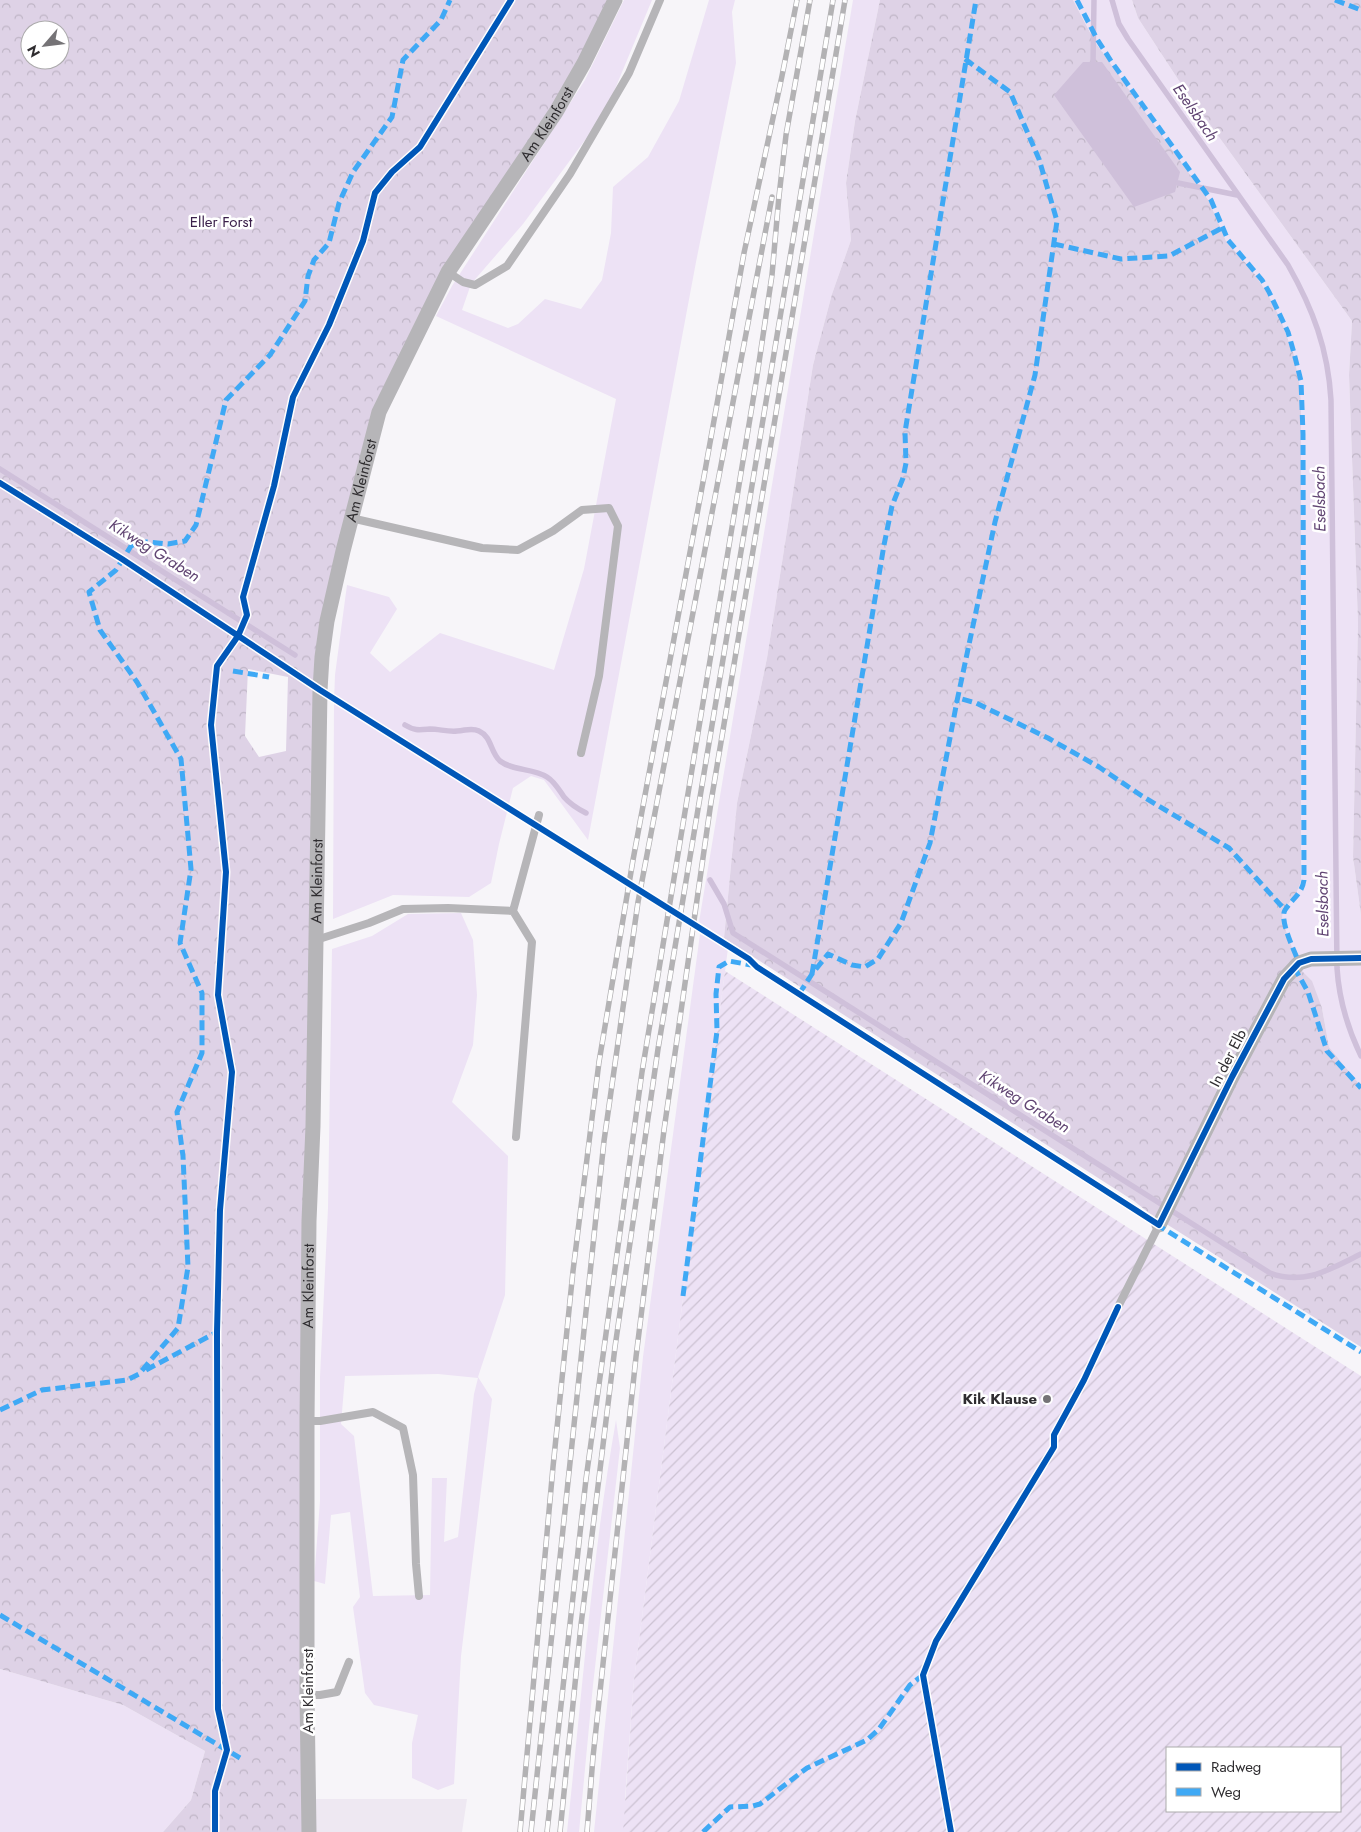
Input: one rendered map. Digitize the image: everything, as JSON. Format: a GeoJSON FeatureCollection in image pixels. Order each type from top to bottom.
{"type":"FeatureCollection","features":[{"type":"Feature","properties":{"kind":"street","name":"Am Kleinforst"},"geometry":{"type":"LineString","coordinates":[[310,1832],[307,1695],[309,1221],[319,715],[322,657],[327,621],[351,518],[379,412],[448,272],[556,112],[584,63],[615,0]]}},
{"type":"Feature","properties":{"kind":"street","name":"In der Elb"},"geometry":{"type":"LineString","coordinates":[[1161,1221],[1236,1068],[1284,979],[1299,963],[1316,958],[1360,958]]}},
{"type":"Feature","properties":{"kind":"lane"},"geometry":{"type":"LineString","coordinates":[[448,272],[463,282],[475,285],[507,266],[570,174],[629,73],[660,0]]}},
{"type":"Feature","properties":{"kind":"lane"},"geometry":{"type":"LineString","coordinates":[[351,518],[482,548],[518,550],[554,531],[582,510],[609,508],[618,526],[599,676],[581,753]]}},
{"type":"Feature","properties":{"kind":"lane"},"geometry":{"type":"LineString","coordinates":[[516,1137],[532,942],[513,911],[540,815]]}},
{"type":"Feature","properties":{"kind":"lane"},"geometry":{"type":"LineString","coordinates":[[316,940],[403,909],[448,908],[513,911]]}},
{"type":"Feature","properties":{"kind":"lane","name":"In der Elb"},"geometry":{"type":"LineString","coordinates":[[1118,1308],[1161,1221]]}},
{"type":"Feature","properties":{"kind":"lane"},"geometry":{"type":"LineString","coordinates":[[307,1421],[320,1421],[373,1412],[402,1428],[412,1474],[419,1596]]}},
{"type":"Feature","properties":{"kind":"lane"},"geometry":{"type":"LineString","coordinates":[[307,1695],[337,1692],[349,1662]]}},
{"type":"Feature","properties":{"kind":"shaded area"},"geometry":{"type":"Polygon","coordinates":[[[624,0],[652,0],[605,113],[523,224],[471,284],[462,310],[508,328],[518,324],[545,299],[581,309],[602,280],[611,233],[613,187],[648,157],[679,101],[709,0],[735,0],[732,12],[736,63],[696,262],[588,840],[544,780],[531,776],[513,788],[491,883],[469,897],[393,895],[333,919],[335,675],[347,585],[389,597],[397,609],[370,653],[390,672],[440,633],[554,670],[584,569],[616,399],[436,316],[452,286],[585,80],[624,0]]]}},
{"type":"Feature","properties":{"kind":"shaded area"},"geometry":{"type":"Polygon","coordinates":[[[853,0],[880,0],[855,121],[846,183],[851,240],[832,294],[813,365],[767,658],[737,803],[724,938],[699,922],[853,0]]]}},
{"type":"Feature","properties":{"kind":"shaded area"},"geometry":{"type":"Polygon","coordinates":[[[1073,0],[1132,0],[1138,18],[1185,90],[1352,321],[1349,375],[1358,623],[1353,857],[1361,915],[1361,1086],[1329,1047],[1322,1008],[1300,969],[1282,920],[1283,911],[1296,894],[1299,382],[1294,355],[1267,293],[1252,270],[1226,241],[1209,201],[1095,42],[1073,0]]]}},
{"type":"Feature","properties":{"kind":"shaded area"},"geometry":{"type":"Polygon","coordinates":[[[1083,62],[1102,62],[1180,172],[1175,192],[1134,207],[1054,95],[1083,62]]]}},
{"type":"Feature","properties":{"kind":"shaded area"},"geometry":{"type":"Polygon","coordinates":[[[461,913],[473,940],[477,995],[473,1045],[452,1102],[508,1156],[505,1295],[478,1377],[492,1399],[461,1656],[454,1784],[438,1790],[412,1778],[412,1743],[418,1715],[374,1705],[365,1693],[353,1607],[360,1597],[350,1512],[331,1515],[325,1584],[314,1581],[320,1501],[320,1377],[328,1208],[332,949],[372,936],[408,914],[461,913]],[[438,1374],[345,1376],[341,1424],[354,1436],[373,1596],[430,1595],[432,1478],[447,1478],[444,1542],[458,1537],[474,1394],[478,1378],[438,1374]]]}},
{"type":"Feature","properties":{"kind":"shaded area"},"geometry":{"type":"Polygon","coordinates":[[[700,934],[728,948],[634,1680],[625,1799],[674,1832],[594,1832],[643,1357],[700,934]]]}},
{"type":"Feature","properties":{"kind":"shaded area"},"geometry":{"type":"Polygon","coordinates":[[[725,971],[1361,1376],[1361,1832],[623,1832],[634,1680],[725,971]]]}},
{"type":"Feature","properties":{"kind":"shaded area"},"geometry":{"type":"Polygon","coordinates":[[[616,1420],[620,1448],[593,1685],[579,1832],[567,1832],[600,1522],[616,1420]]]}},
{"type":"Feature","properties":{"kind":"shaded area"},"geometry":{"type":"Polygon","coordinates":[[[0,1669],[123,1705],[205,1751],[191,1800],[163,1832],[0,1832],[0,1669]]]}},
{"type":"Feature","properties":{"kind":"shaded area"},"geometry":{"type":"Polygon","coordinates":[[[316,1799],[467,1799],[462,1832],[316,1832],[316,1799]]]}},
{"type":"Feature","properties":{"kind":"green space","name":"Eller Forst"},"geometry":{"type":"Polygon","coordinates":[[[0,0],[611,0],[581,62],[375,409],[323,620],[302,1832],[163,1832],[191,1800],[205,1751],[123,1705],[0,1669],[0,0]],[[248,669],[245,736],[259,757],[286,751],[288,677],[248,669]]]}},
{"type":"Feature","properties":{"kind":"green space"},"geometry":{"type":"Polygon","coordinates":[[[880,0],[1073,0],[1095,42],[1209,201],[1226,241],[1252,270],[1267,293],[1280,318],[1294,355],[1301,403],[1301,881],[1296,894],[1283,911],[1282,920],[1300,969],[1312,981],[1322,1008],[1329,1047],[1361,1086],[1361,1347],[1149,1213],[1134,1201],[724,938],[737,803],[767,658],[813,365],[832,294],[851,240],[846,183],[855,121],[880,0]]]}},
{"type":"Feature","properties":{"kind":"green space"},"geometry":{"type":"Polygon","coordinates":[[[1132,0],[1361,0],[1361,915],[1353,857],[1358,623],[1349,375],[1352,321],[1185,90],[1138,18],[1132,0]]]}},
{"type":"Feature","properties":{"kind":"waterway"},"geometry":{"type":"LineString","coordinates":[[1093,63],[1094,0]]}},
{"type":"Feature","properties":{"kind":"waterway","name":"Eselsbach"},"geometry":{"type":"LineString","coordinates":[[1112,0],[1119,24],[1128,39],[1288,265],[1305,297],[1323,346],[1331,400],[1337,968],[1344,1013],[1361,1056]]}},
{"type":"Feature","properties":{"kind":"waterway"},"geometry":{"type":"LineString","coordinates":[[1178,183],[1237,195]]}},
{"type":"Feature","properties":{"kind":"waterway","name":"Kikweg Graben"},"geometry":{"type":"LineString","coordinates":[[0,469],[295,655]]}},
{"type":"Feature","properties":{"kind":"waterway","name":"Kikweg Graben"},"geometry":{"type":"LineString","coordinates":[[405,725],[417,730],[454,731],[471,729],[479,731],[489,741],[500,761],[547,777],[569,802],[586,813]]}},
{"type":"Feature","properties":{"kind":"waterway","name":"Kikweg Graben"},"geometry":{"type":"LineString","coordinates":[[710,880],[724,904],[733,933],[1270,1273],[1283,1277],[1306,1277],[1328,1270],[1361,1254]]}},
{"type":"Feature","properties":{"kind":"railway"},"geometry":{"type":"LineString","coordinates":[[520,1832],[573,1271],[599,1062],[633,860],[744,253],[797,0]]}},
{"type":"Feature","properties":{"kind":"railway"},"geometry":{"type":"LineString","coordinates":[[547,1832],[586,1479],[642,1072],[757,376],[772,275],[786,135],[810,0]]}},
{"type":"Feature","properties":{"kind":"railway"},"geometry":{"type":"LineString","coordinates":[[560,1832],[581,1625],[615,1347],[658,1049],[833,0]]}},
{"type":"Feature","properties":{"kind":"railway"},"geometry":{"type":"LineString","coordinates":[[587,1832],[593,1757],[636,1357],[664,1130],[711,802],[845,0]]}},
{"type":"Feature","properties":{"kind":"railway"},"geometry":{"type":"LineString","coordinates":[[531,1832],[604,1141],[638,902],[772,197]]}},
{"type":"Feature","properties":{"kind":"marked path"},"geometry":{"type":"LineString","coordinates":[[0,1410],[42,1390],[127,1380],[139,1374],[178,1328],[188,1267],[183,1156],[177,1112],[202,1053],[202,993],[180,943],[191,869],[181,759],[137,682],[100,630],[89,592],[116,570],[131,546],[139,542],[168,544],[185,541],[196,525],[226,400],[270,355],[305,301],[308,276],[314,260],[329,243],[339,203],[353,172],[392,117],[403,60],[441,20],[450,0]]}},
{"type":"Feature","properties":{"kind":"marked path"},"geometry":{"type":"LineString","coordinates":[[812,974],[884,545],[892,506],[903,478],[906,463],[905,432],[976,0]]}},
{"type":"Feature","properties":{"kind":"marked path"},"geometry":{"type":"LineString","coordinates":[[1077,0],[1097,39],[1111,61],[1211,200],[1228,240],[1262,280],[1288,332],[1301,381],[1303,434],[1304,880],[1301,889],[1285,910],[1284,915],[1286,928],[1299,963]]}},
{"type":"Feature","properties":{"kind":"marked path"},"geometry":{"type":"LineString","coordinates":[[1335,0],[1361,10]]}},
{"type":"Feature","properties":{"kind":"marked path"},"geometry":{"type":"LineString","coordinates":[[965,59],[1010,92],[1039,159],[1057,221],[1035,375],[995,522],[957,701],[962,699],[976,703],[1048,738],[1099,767],[1142,796],[1229,848],[1285,910]]}},
{"type":"Feature","properties":{"kind":"marked path"},"geometry":{"type":"LineString","coordinates":[[1054,244],[1121,259],[1169,256],[1222,228]]}},
{"type":"Feature","properties":{"kind":"marked path"},"geometry":{"type":"LineString","coordinates":[[233,671],[269,677]]}},
{"type":"Feature","properties":{"kind":"marked path"},"geometry":{"type":"LineString","coordinates":[[799,994],[828,954],[852,965],[865,967],[878,959],[901,923],[930,843],[957,701]]}},
{"type":"Feature","properties":{"kind":"marked path"},"geometry":{"type":"LineString","coordinates":[[683,1296],[717,1031],[716,994],[719,967],[729,961],[751,965]]}},
{"type":"Feature","properties":{"kind":"marked path"},"geometry":{"type":"LineString","coordinates":[[1294,967],[1308,992],[1327,1051],[1361,1088]]}},
{"type":"Feature","properties":{"kind":"marked path"},"geometry":{"type":"LineString","coordinates":[[1156,1224],[1361,1352]]}},
{"type":"Feature","properties":{"kind":"marked path"},"geometry":{"type":"LineString","coordinates":[[146,1370],[217,1332]]}},
{"type":"Feature","properties":{"kind":"marked path"},"geometry":{"type":"LineString","coordinates":[[0,1615],[240,1758]]}},
{"type":"Feature","properties":{"kind":"marked path"},"geometry":{"type":"LineString","coordinates":[[703,1832],[730,1807],[760,1804],[807,1768],[867,1740],[879,1729],[910,1685],[923,1675]]}},
{"type":"Feature","properties":{"kind":"cycle path"},"geometry":{"type":"LineString","coordinates":[[215,1832],[215,1791],[227,1750],[218,1709],[217,1332],[220,1210],[232,1072],[218,995],[226,872],[211,725],[217,666],[238,636],[247,615],[243,597],[274,486],[293,397],[329,325],[363,241],[375,193],[392,172],[420,147],[511,0]]}},
{"type":"Feature","properties":{"kind":"cycle path"},"geometry":{"type":"LineString","coordinates":[[0,483],[122,559],[320,690],[749,959],[757,967],[1159,1225],[1232,1077],[1284,979],[1299,963],[1311,959],[1361,958]]}},
{"type":"Feature","properties":{"kind":"cycle path"},"geometry":{"type":"LineString","coordinates":[[951,1832],[923,1675],[936,1641],[1054,1447],[1054,1435],[1084,1380],[1118,1307]]}},
{"type":"Feature","properties":{"kind":"place","name":"Kik Klause"},"geometry":{"type":"Point","coordinates":[1047,1399]}}]}
